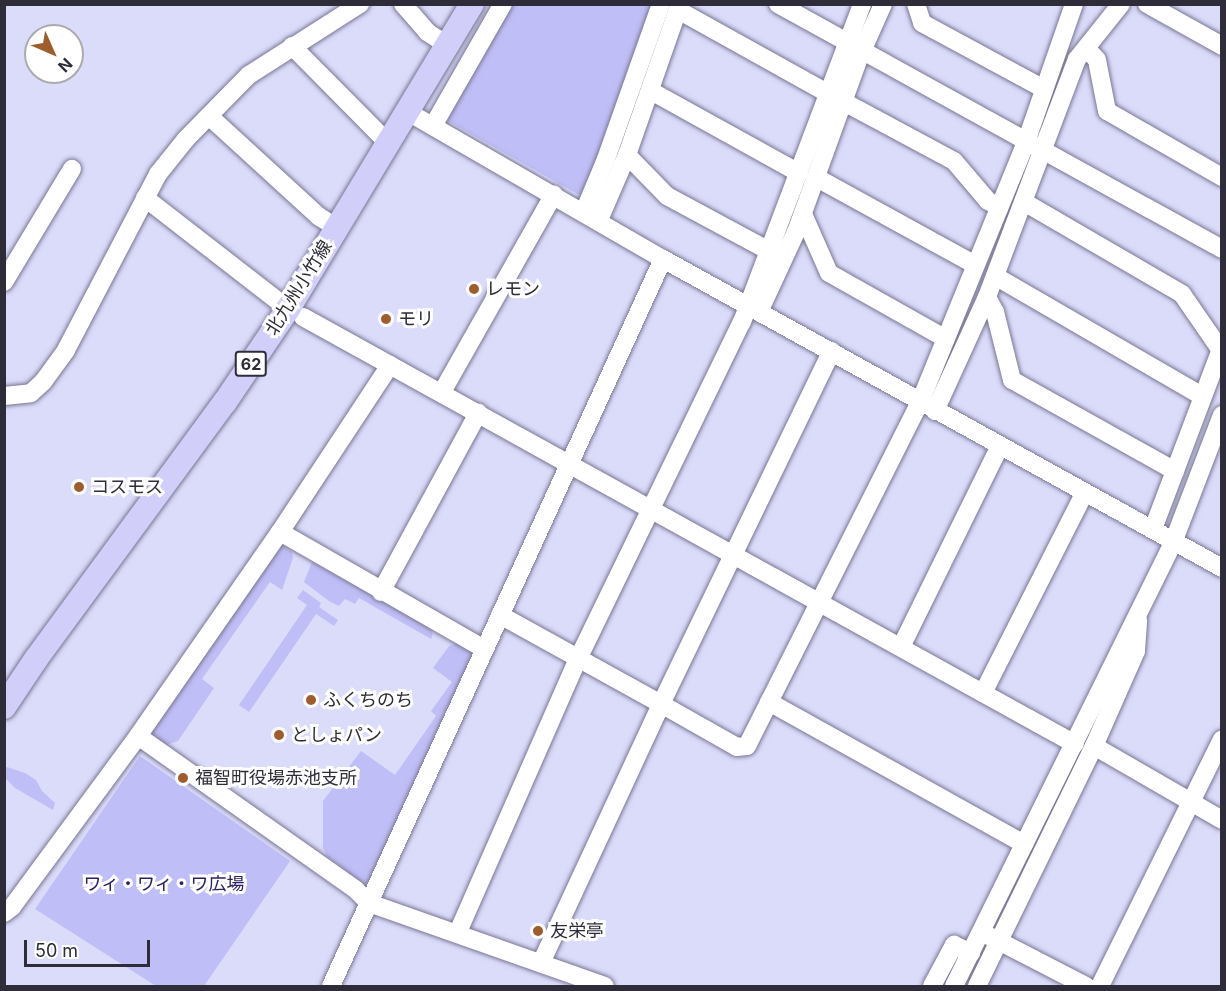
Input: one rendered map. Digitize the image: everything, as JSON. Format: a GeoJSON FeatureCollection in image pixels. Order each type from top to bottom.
{"type":"FeatureCollection","features":[{"type":"Feature","properties":{"kind":"main road","name":"北九州小竹線"},"geometry":{"type":"LineString","coordinates":[[4,707],[36,659],[225,402],[295,313],[337,228],[472,4]]}},
{"type":"Feature","properties":{"kind":"street"},"geometry":{"type":"LineString","coordinates":[[4,396],[31,393],[43,382],[66,350],[158,174],[209,116],[249,75],[360,4]]}},
{"type":"Feature","properties":{"kind":"street"},"geometry":{"type":"LineString","coordinates":[[403,4],[428,32],[447,45]]}},
{"type":"Feature","properties":{"kind":"street"},"geometry":{"type":"LineString","coordinates":[[433,126],[503,4]]}},
{"type":"Feature","properties":{"kind":"street"},"geometry":{"type":"LineString","coordinates":[[778,4],[1221,249]]}},
{"type":"Feature","properties":{"kind":"street"},"geometry":{"type":"LineString","coordinates":[[458,932],[578,659],[650,510],[803,214],[844,102],[862,4]]}},
{"type":"Feature","properties":{"kind":"street"},"geometry":{"type":"LineString","coordinates":[[754,309],[769,251],[827,93],[883,4]]}},
{"type":"Feature","properties":{"kind":"street"},"geometry":{"type":"LineString","coordinates":[[916,4],[922,23],[1044,89]]}},
{"type":"Feature","properties":{"kind":"street"},"geometry":{"type":"LineString","coordinates":[[500,615],[737,747],[747,746],[818,601],[987,297],[1024,202],[1044,89],[1074,4]]}},
{"type":"Feature","properties":{"kind":"street"},"geometry":{"type":"LineString","coordinates":[[928,406],[946,339],[999,207],[1077,59],[1121,4]]}},
{"type":"Feature","properties":{"kind":"street"},"geometry":{"type":"LineString","coordinates":[[1148,4],[1221,46]]}},
{"type":"Feature","properties":{"kind":"street"},"geometry":{"type":"LineString","coordinates":[[673,6],[827,93]]}},
{"type":"Feature","properties":{"kind":"street"},"geometry":{"type":"LineString","coordinates":[[592,216],[627,155],[651,91],[673,6]]}},
{"type":"Feature","properties":{"kind":"street"},"geometry":{"type":"LineString","coordinates":[[592,216],[606,159],[673,6]]}},
{"type":"Feature","properties":{"kind":"street"},"geometry":{"type":"LineString","coordinates":[[292,46],[388,143]]}},
{"type":"Feature","properties":{"kind":"street"},"geometry":{"type":"LineString","coordinates":[[1086,48],[1097,60],[1107,111],[1221,177]]}},
{"type":"Feature","properties":{"kind":"street"},"geometry":{"type":"LineString","coordinates":[[651,91],[799,173]]}},
{"type":"Feature","properties":{"kind":"street"},"geometry":{"type":"LineString","coordinates":[[844,102],[954,161],[987,201],[999,207]]}},
{"type":"Feature","properties":{"kind":"street"},"geometry":{"type":"LineString","coordinates":[[408,112],[554,194],[663,259],[1221,568]]}},
{"type":"Feature","properties":{"kind":"street"},"geometry":{"type":"LineString","coordinates":[[209,116],[318,216],[337,228]]}},
{"type":"Feature","properties":{"kind":"street"},"geometry":{"type":"LineString","coordinates":[[627,155],[667,196],[769,251]]}},
{"type":"Feature","properties":{"kind":"street"},"geometry":{"type":"LineString","coordinates":[[6,277],[72,169]]}},
{"type":"Feature","properties":{"kind":"street"},"geometry":{"type":"LineString","coordinates":[[818,178],[975,265]]}},
{"type":"Feature","properties":{"kind":"street"},"geometry":{"type":"LineString","coordinates":[[442,392],[554,194]]}},
{"type":"Feature","properties":{"kind":"street"},"geometry":{"type":"LineString","coordinates":[[145,198],[295,313],[442,392],[568,465],[1075,744]]}},
{"type":"Feature","properties":{"kind":"street"},"geometry":{"type":"LineString","coordinates":[[1024,202],[1182,294],[1221,348],[1153,529]]}},
{"type":"Feature","properties":{"kind":"street"},"geometry":{"type":"LineString","coordinates":[[803,214],[829,273],[946,339]]}},
{"type":"Feature","properties":{"kind":"street"},"geometry":{"type":"LineString","coordinates":[[331,987],[663,259]]}},
{"type":"Feature","properties":{"kind":"street"},"geometry":{"type":"LineString","coordinates":[[995,276],[1202,396]]}},
{"type":"Feature","properties":{"kind":"street"},"geometry":{"type":"LineString","coordinates":[[987,297],[995,312],[1012,380],[1174,471]]}},
{"type":"Feature","properties":{"kind":"street"},"geometry":{"type":"LineString","coordinates":[[541,963],[661,704],[832,351]]}},
{"type":"Feature","properties":{"kind":"street"},"geometry":{"type":"LineString","coordinates":[[4,913],[12,908],[138,736],[280,532],[390,365]]}},
{"type":"Feature","properties":{"kind":"street"},"geometry":{"type":"LineString","coordinates":[[381,592],[478,413]]}},
{"type":"Feature","properties":{"kind":"street"},"geometry":{"type":"LineString","coordinates":[[954,987],[1173,540],[1221,415]]}},
{"type":"Feature","properties":{"kind":"street"},"geometry":{"type":"LineString","coordinates":[[901,648],[1000,446]]}},
{"type":"Feature","properties":{"kind":"street"},"geometry":{"type":"LineString","coordinates":[[983,693],[1085,492]]}},
{"type":"Feature","properties":{"kind":"street"},"geometry":{"type":"LineString","coordinates":[[280,532],[484,649]]}},
{"type":"Feature","properties":{"kind":"street"},"geometry":{"type":"LineString","coordinates":[[976,987],[1094,746],[1136,651],[1138,613]]}},
{"type":"Feature","properties":{"kind":"street"},"geometry":{"type":"LineString","coordinates":[[769,702],[1024,844]]}},
{"type":"Feature","properties":{"kind":"street"},"geometry":{"type":"LineString","coordinates":[[138,736],[347,884],[369,903],[458,932],[605,987]]}},
{"type":"Feature","properties":{"kind":"street"},"geometry":{"type":"LineString","coordinates":[[1100,987],[1221,739]]}},
{"type":"Feature","properties":{"kind":"street"},"geometry":{"type":"LineString","coordinates":[[1094,746],[1221,820]]}},
{"type":"Feature","properties":{"kind":"street"},"geometry":{"type":"LineString","coordinates":[[982,932],[1086,987]]}},
{"type":"Feature","properties":{"kind":"street"},"geometry":{"type":"LineString","coordinates":[[932,987],[954,945],[971,953]]}},
{"type":"Feature","properties":{"kind":"green space"},"geometry":{"type":"Polygon","coordinates":[[[511,5],[655,5],[588,191],[581,196],[448,121],[448,111],[511,5]]]}},
{"type":"Feature","properties":{"kind":"green space"},"geometry":{"type":"Polygon","coordinates":[[[283,546],[292,552],[293,558],[282,590],[270,582],[202,679],[214,688],[178,741],[166,745],[151,737],[150,731],[277,548],[283,546]]]}},
{"type":"Feature","properties":{"kind":"green space"},"geometry":{"type":"Polygon","coordinates":[[[312,562],[429,626],[433,634],[431,639],[359,598],[355,604],[345,599],[339,606],[329,601],[304,582],[312,562]]]}},
{"type":"Feature","properties":{"kind":"green space"},"geometry":{"type":"Polygon","coordinates":[[[303,590],[321,603],[319,607],[338,620],[334,626],[316,614],[249,712],[239,705],[307,605],[297,598],[303,590]]]}},
{"type":"Feature","properties":{"kind":"green space"},"geometry":{"type":"Polygon","coordinates":[[[458,643],[473,653],[371,882],[362,884],[327,856],[323,848],[323,801],[361,751],[395,775],[436,716],[431,711],[452,682],[433,668],[449,646],[458,643]]]}},
{"type":"Feature","properties":{"kind":"green space","name":"ワィ・ワィ・ワ広場"},"geometry":{"type":"Polygon","coordinates":[[[140,756],[290,861],[204,986],[156,986],[35,909],[140,756]]]}},
{"type":"Feature","properties":{"kind":"green space"},"geometry":{"type":"Polygon","coordinates":[[[7,767],[25,773],[36,780],[42,791],[55,803],[53,810],[15,788],[5,778],[7,767]]]}},
{"type":"Feature","properties":{"kind":"place","name":"レモン"},"geometry":{"type":"Point","coordinates":[474,289]}},
{"type":"Feature","properties":{"kind":"place","name":"モリ"},"geometry":{"type":"Point","coordinates":[386,319]}},
{"type":"Feature","properties":{"kind":"place","name":"コスモス"},"geometry":{"type":"Point","coordinates":[79,487]}},
{"type":"Feature","properties":{"kind":"place","name":"ふくちのち"},"geometry":{"type":"Point","coordinates":[311,700]}},
{"type":"Feature","properties":{"kind":"place","name":"としょパン"},"geometry":{"type":"Point","coordinates":[279,735]}},
{"type":"Feature","properties":{"kind":"place","name":"福智町役場赤池支所"},"geometry":{"type":"Point","coordinates":[183,778]}},
{"type":"Feature","properties":{"kind":"place","name":"友栄亭"},"geometry":{"type":"Point","coordinates":[538,931]}}]}
